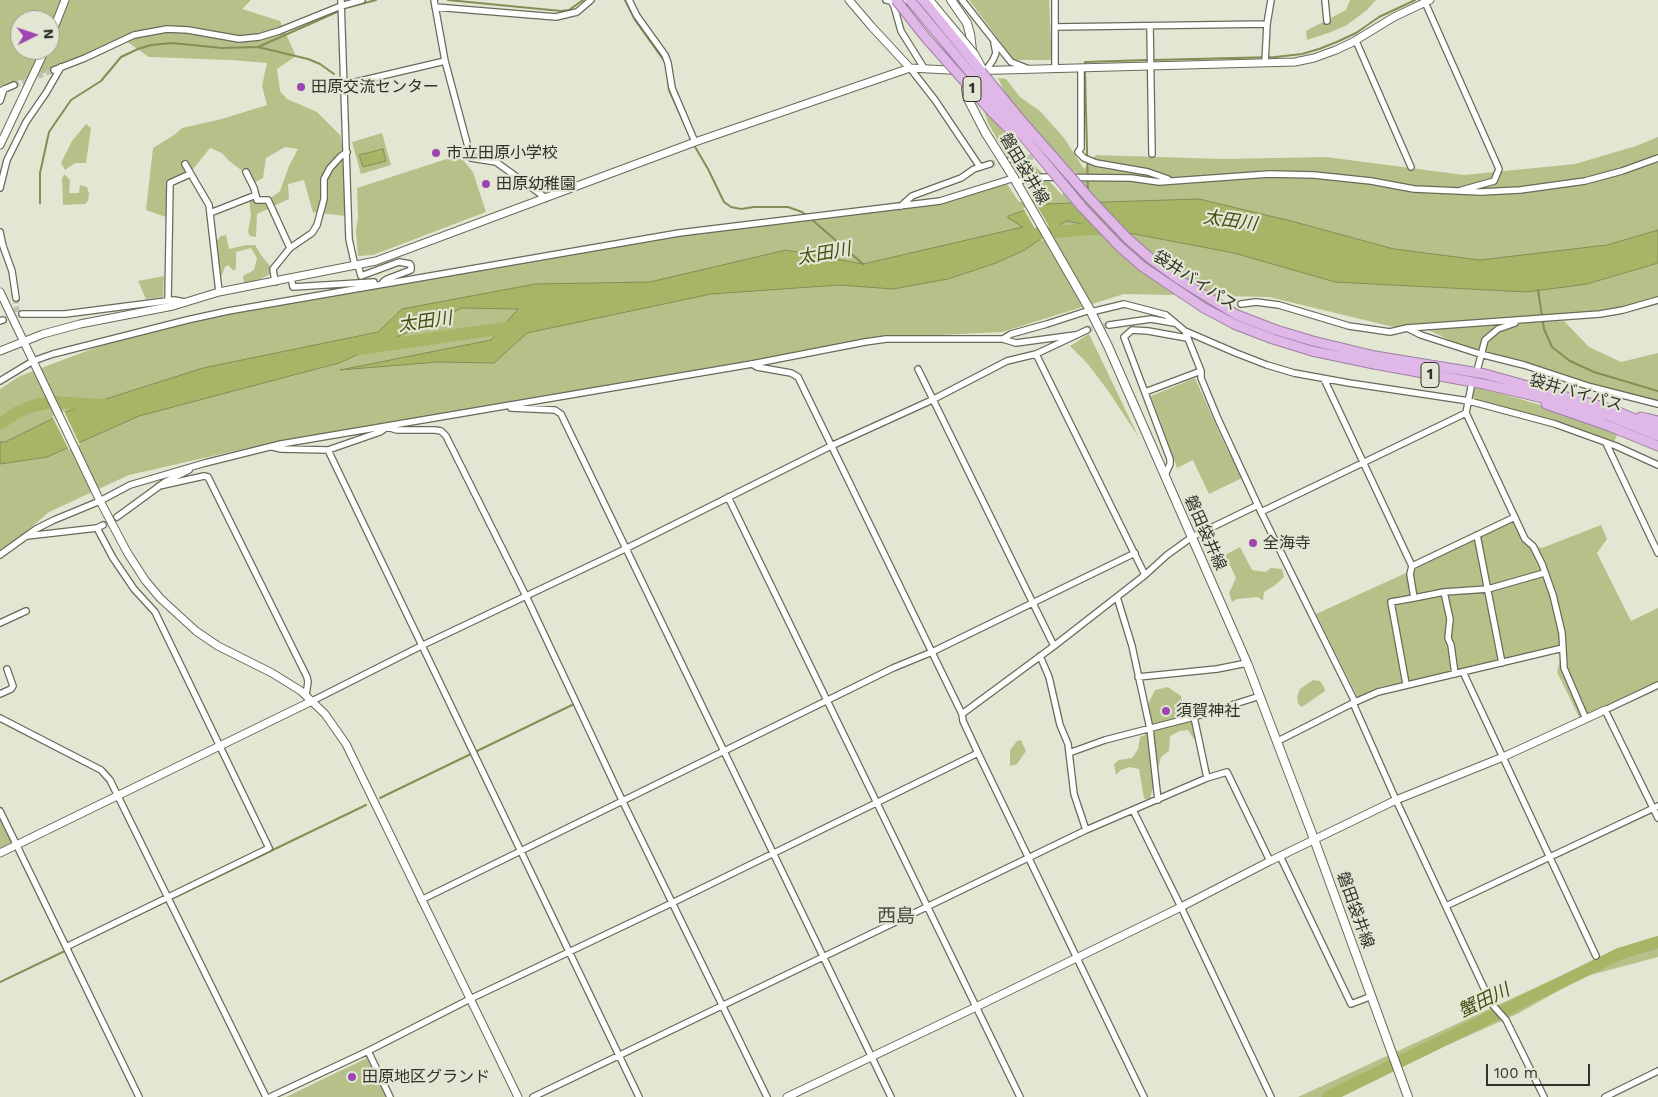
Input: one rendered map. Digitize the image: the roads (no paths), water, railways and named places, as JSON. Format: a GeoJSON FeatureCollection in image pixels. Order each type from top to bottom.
{"type":"FeatureCollection","features":[{"type":"Feature","properties":{"kind":"highway","name":"1"},"geometry":{"type":"LineString","coordinates":[[896,0],[926,38],[991,111],[1053,173]]}},
{"type":"Feature","properties":{"kind":"highway","name":"袋井バイパス"},"geometry":{"type":"LineString","coordinates":[[910,0],[1053,173],[1120,246],[1143,267],[1204,308],[1234,324],[1312,351],[1484,384],[1547,399],[1612,417],[1658,436]]}},
{"type":"Feature","properties":{"kind":"highway","name":"袋井バイパス"},"geometry":{"type":"LineString","coordinates":[[923,0],[985,72],[1026,126],[1127,238],[1178,279],[1237,315],[1276,330],[1313,341],[1375,356],[1485,374],[1614,410],[1658,429]]}},
{"type":"Feature","properties":{"kind":"highway"},"geometry":{"type":"LineString","coordinates":[[1484,384],[1609,426],[1658,446]]}},
{"type":"Feature","properties":{"kind":"highway"},"geometry":{"type":"LineString","coordinates":[[1614,410],[1658,421]]}},
{"type":"Feature","properties":{"kind":"main road"},"geometry":{"type":"LineString","coordinates":[[929,0],[974,54],[985,72]]}},
{"type":"Feature","properties":{"kind":"main road","name":"磐田袋井線"},"geometry":{"type":"LineString","coordinates":[[951,0],[966,23],[970,34],[972,50],[967,71],[966,89],[968,99],[985,132],[1017,183],[1089,309],[1108,346],[1165,475],[1247,663],[1278,741],[1408,1097]]}},
{"type":"Feature","properties":{"kind":"street"},"geometry":{"type":"LineString","coordinates":[[60,13],[65,0]]}},
{"type":"Feature","properties":{"kind":"street"},"geometry":{"type":"LineString","coordinates":[[54,70],[105,49],[128,36],[167,29],[188,30],[239,39],[259,37],[279,31],[341,3],[362,0]]}},
{"type":"Feature","properties":{"kind":"street"},"geometry":{"type":"LineString","coordinates":[[434,0],[445,61],[471,158],[496,162],[546,198]]}},
{"type":"Feature","properties":{"kind":"street"},"geometry":{"type":"LineString","coordinates":[[435,8],[556,17],[577,12],[591,0]]}},
{"type":"Feature","properties":{"kind":"street"},"geometry":{"type":"LineString","coordinates":[[629,0],[637,16],[665,55],[672,88],[695,142]]}},
{"type":"Feature","properties":{"kind":"street"},"geometry":{"type":"LineString","coordinates":[[849,0],[872,28],[910,68],[935,100],[980,167]]}},
{"type":"Feature","properties":{"kind":"street"},"geometry":{"type":"LineString","coordinates":[[886,0],[891,1],[894,6],[901,31],[924,68]]}},
{"type":"Feature","properties":{"kind":"street"},"geometry":{"type":"LineString","coordinates":[[962,0],[1011,62],[1030,69]]}},
{"type":"Feature","properties":{"kind":"street"},"geometry":{"type":"LineString","coordinates":[[1055,0],[1055,68]]}},
{"type":"Feature","properties":{"kind":"street"},"geometry":{"type":"LineString","coordinates":[[1265,62],[1266,24],[1271,0]]}},
{"type":"Feature","properties":{"kind":"street"},"geometry":{"type":"LineString","coordinates":[[1325,0],[1327,21]]}},
{"type":"Feature","properties":{"kind":"street"},"geometry":{"type":"LineString","coordinates":[[0,351],[23,341],[80,324],[185,302],[219,292],[376,261],[695,142],[910,68],[985,72],[1055,68],[1295,62],[1314,58],[1356,41],[1394,16],[1427,1],[1499,169],[1494,181],[1455,192]]}},
{"type":"Feature","properties":{"kind":"street"},"geometry":{"type":"LineString","coordinates":[[341,3],[347,152],[348,239],[361,276],[399,262],[410,264],[411,266],[411,270],[387,279],[382,284]]}},
{"type":"Feature","properties":{"kind":"street"},"geometry":{"type":"LineString","coordinates":[[970,34],[975,16]]}},
{"type":"Feature","properties":{"kind":"street"},"geometry":{"type":"LineString","coordinates":[[1055,27],[1266,24]]}},
{"type":"Feature","properties":{"kind":"street"},"geometry":{"type":"LineString","coordinates":[[1150,26],[1152,154]]}},
{"type":"Feature","properties":{"kind":"street"},"geometry":{"type":"LineString","coordinates":[[985,72],[994,60],[996,53],[994,41]]}},
{"type":"Feature","properties":{"kind":"street"},"geometry":{"type":"LineString","coordinates":[[1356,41],[1410,167]]}},
{"type":"Feature","properties":{"kind":"street"},"geometry":{"type":"LineString","coordinates":[[0,145],[40,60]]}},
{"type":"Feature","properties":{"kind":"street"},"geometry":{"type":"LineString","coordinates":[[344,85],[445,61]]}},
{"type":"Feature","properties":{"kind":"street"},"geometry":{"type":"LineString","coordinates":[[0,188],[7,160],[26,122],[61,67]]}},
{"type":"Feature","properties":{"kind":"street"},"geometry":{"type":"LineString","coordinates":[[1081,68],[1081,148],[1078,152],[1084,158],[1096,163],[1180,180]]}},
{"type":"Feature","properties":{"kind":"street"},"geometry":{"type":"LineString","coordinates":[[0,101],[2,90],[14,84]]}},
{"type":"Feature","properties":{"kind":"street"},"geometry":{"type":"LineString","coordinates":[[275,282],[272,269],[290,248],[312,233],[317,226],[324,199],[324,179],[330,168],[347,152]]}},
{"type":"Feature","properties":{"kind":"street"},"geometry":{"type":"LineString","coordinates":[[1011,160],[1019,158]]}},
{"type":"Feature","properties":{"kind":"street"},"geometry":{"type":"LineString","coordinates":[[0,381],[33,361],[53,354],[187,320],[679,233],[955,198],[1017,183],[1028,177],[1131,178],[1159,182],[1269,174],[1314,175],[1363,180],[1414,189],[1455,192],[1520,190],[1585,181],[1622,171],[1658,158]]}},
{"type":"Feature","properties":{"kind":"street"},"geometry":{"type":"LineString","coordinates":[[185,164],[209,205],[219,292]]}},
{"type":"Feature","properties":{"kind":"street"},"geometry":{"type":"LineString","coordinates":[[901,206],[912,196],[961,178],[974,169],[990,164]]}},
{"type":"Feature","properties":{"kind":"street"},"geometry":{"type":"LineString","coordinates":[[246,172],[257,200],[268,200],[290,248]]}},
{"type":"Feature","properties":{"kind":"street"},"geometry":{"type":"LineString","coordinates":[[168,301],[170,183],[190,174]]}},
{"type":"Feature","properties":{"kind":"street"},"geometry":{"type":"LineString","coordinates":[[210,213],[256,195]]}},
{"type":"Feature","properties":{"kind":"street"},"geometry":{"type":"LineString","coordinates":[[0,232],[12,271],[16,298]]}},
{"type":"Feature","properties":{"kind":"street"},"geometry":{"type":"LineString","coordinates":[[291,278],[294,287],[371,282],[382,284]]}},
{"type":"Feature","properties":{"kind":"street"},"geometry":{"type":"LineString","coordinates":[[0,292],[100,501],[144,580],[160,598],[196,631],[218,646],[272,673],[306,695],[325,714],[346,744],[518,1097]]}},
{"type":"Feature","properties":{"kind":"street"},"geometry":{"type":"LineString","coordinates":[[1241,304],[1256,302],[1279,305],[1349,326],[1390,332],[1408,328],[1600,314],[1623,310],[1658,300]]}},
{"type":"Feature","properties":{"kind":"street"},"geometry":{"type":"LineString","coordinates":[[22,314],[65,314],[168,301],[185,302]]}},
{"type":"Feature","properties":{"kind":"street"},"geometry":{"type":"LineString","coordinates":[[1003,339],[1010,334],[1048,324],[1089,309],[1124,304],[1166,315],[1185,331],[1236,354],[1267,365],[1324,379],[1469,401],[1555,424],[1658,465]]}},
{"type":"Feature","properties":{"kind":"street"},"geometry":{"type":"LineString","coordinates":[[1109,325],[1151,320],[1174,323]]}},
{"type":"Feature","properties":{"kind":"street"},"geometry":{"type":"LineString","coordinates":[[1478,367],[1484,340],[1498,329],[1523,320]]}},
{"type":"Feature","properties":{"kind":"street"},"geometry":{"type":"LineString","coordinates":[[1408,328],[1421,335],[1480,354],[1524,365],[1591,387],[1658,404]]}},
{"type":"Feature","properties":{"kind":"street"},"geometry":{"type":"LineString","coordinates":[[0,853],[423,645],[625,549],[831,446],[932,400],[1007,361],[1036,354],[1087,330]]}},
{"type":"Feature","properties":{"kind":"street"},"geometry":{"type":"LineString","coordinates":[[1165,475],[1170,459],[1124,337],[1132,330],[1188,338]]}},
{"type":"Feature","properties":{"kind":"street"},"geometry":{"type":"LineString","coordinates":[[1185,331],[1201,371],[1201,378],[1218,419],[1261,512],[1354,702],[1396,800],[1490,1003],[1506,1020],[1544,1097]]}},
{"type":"Feature","properties":{"kind":"street"},"geometry":{"type":"LineString","coordinates":[[0,555],[36,529],[100,501],[130,485],[272,446],[501,408],[886,339],[1003,339],[1016,343],[1075,335]]}},
{"type":"Feature","properties":{"kind":"street"},"geometry":{"type":"LineString","coordinates":[[1036,354],[1145,575]]}},
{"type":"Feature","properties":{"kind":"street"},"geometry":{"type":"LineString","coordinates":[[752,364],[757,367],[792,373],[798,377],[962,714],[978,753],[1144,1097]]}},
{"type":"Feature","properties":{"kind":"street"},"geometry":{"type":"LineString","coordinates":[[918,369],[1054,646]]}},
{"type":"Feature","properties":{"kind":"street"},"geometry":{"type":"LineString","coordinates":[[1145,392],[1201,371]]}},
{"type":"Feature","properties":{"kind":"street"},"geometry":{"type":"LineString","coordinates":[[1324,379],[1412,566],[1410,574],[1414,598]]}},
{"type":"Feature","properties":{"kind":"street"},"geometry":{"type":"LineString","coordinates":[[1471,388],[1466,413],[1525,539],[1533,546],[1542,564],[1553,595],[1562,633],[1564,668],[1586,719]]}},
{"type":"Feature","properties":{"kind":"street"},"geometry":{"type":"LineString","coordinates":[[501,408],[559,412],[891,1097]]}},
{"type":"Feature","properties":{"kind":"street"},"geometry":{"type":"LineString","coordinates":[[1261,512],[1466,413]]}},
{"type":"Feature","properties":{"kind":"street"},"geometry":{"type":"LineString","coordinates":[[272,446],[328,450],[380,432],[387,427]]}},
{"type":"Feature","properties":{"kind":"street"},"geometry":{"type":"LineString","coordinates":[[387,427],[397,430],[435,430],[441,431],[446,436],[526,596],[622,800],[724,1005],[767,1097]]}},
{"type":"Feature","properties":{"kind":"street"},"geometry":{"type":"LineString","coordinates":[[1606,443],[1658,553]]}},
{"type":"Feature","properties":{"kind":"street"},"geometry":{"type":"LineString","coordinates":[[328,450],[639,1097]]}},
{"type":"Feature","properties":{"kind":"street"},"geometry":{"type":"LineString","coordinates":[[117,516],[159,486],[205,463]]}},
{"type":"Feature","properties":{"kind":"street"},"geometry":{"type":"LineString","coordinates":[[159,486],[204,476],[208,477],[307,677],[306,695]]}},
{"type":"Feature","properties":{"kind":"street"},"geometry":{"type":"LineString","coordinates":[[728,497],[826,702],[877,802],[1020,1097]]}},
{"type":"Feature","properties":{"kind":"street"},"geometry":{"type":"LineString","coordinates":[[962,714],[1054,646],[1192,537],[1258,505]]}},
{"type":"Feature","properties":{"kind":"street"},"geometry":{"type":"LineString","coordinates":[[1412,566],[1515,517]]}},
{"type":"Feature","properties":{"kind":"street"},"geometry":{"type":"LineString","coordinates":[[27,536],[100,526],[113,558],[134,589],[155,612],[269,848],[169,900],[67,949]]}},
{"type":"Feature","properties":{"kind":"street"},"geometry":{"type":"LineString","coordinates":[[1477,535],[1502,663]]}},
{"type":"Feature","properties":{"kind":"street"},"geometry":{"type":"LineString","coordinates":[[421,900],[893,668],[932,652],[1135,553]]}},
{"type":"Feature","properties":{"kind":"street"},"geometry":{"type":"LineString","coordinates":[[1406,684],[1394,627],[1391,602],[1444,592],[1488,589],[1544,573]]}},
{"type":"Feature","properties":{"kind":"street"},"geometry":{"type":"LineString","coordinates":[[1444,592],[1450,619],[1448,638],[1451,645],[1455,674]]}},
{"type":"Feature","properties":{"kind":"street"},"geometry":{"type":"LineString","coordinates":[[1117,597],[1132,646],[1150,729],[1158,800]]}},
{"type":"Feature","properties":{"kind":"street"},"geometry":{"type":"LineString","coordinates":[[0,623],[26,610]]}},
{"type":"Feature","properties":{"kind":"street"},"geometry":{"type":"LineString","coordinates":[[1278,741],[1354,702],[1378,692],[1563,648]]}},
{"type":"Feature","properties":{"kind":"street"},"geometry":{"type":"LineString","coordinates":[[1040,656],[1049,677],[1060,725],[1068,744],[1074,794],[1086,830]]}},
{"type":"Feature","properties":{"kind":"street"},"geometry":{"type":"LineString","coordinates":[[1138,677],[1217,669],[1247,663]]}},
{"type":"Feature","properties":{"kind":"street"},"geometry":{"type":"LineString","coordinates":[[0,694],[12,689],[13,686],[7,669]]}},
{"type":"Feature","properties":{"kind":"street"},"geometry":{"type":"LineString","coordinates":[[1464,672],[1596,956]]}},
{"type":"Feature","properties":{"kind":"street"},"geometry":{"type":"LineString","coordinates":[[787,1097],[976,1007],[1396,800],[1503,757],[1658,685]]}},
{"type":"Feature","properties":{"kind":"street"},"geometry":{"type":"LineString","coordinates":[[1069,753],[1105,740],[1194,717],[1260,696]]}},
{"type":"Feature","properties":{"kind":"street"},"geometry":{"type":"LineString","coordinates":[[1605,710],[1656,807],[1658,818]]}},
{"type":"Feature","properties":{"kind":"street"},"geometry":{"type":"LineString","coordinates":[[1194,717],[1207,778]]}},
{"type":"Feature","properties":{"kind":"street"},"geometry":{"type":"LineString","coordinates":[[0,718],[101,770],[110,780],[268,1097],[368,1051],[470,999],[672,903],[978,753]]}},
{"type":"Feature","properties":{"kind":"street"},"geometry":{"type":"LineString","coordinates":[[533,1097],[1086,830],[1207,778],[1227,772],[1270,861]]}},
{"type":"Feature","properties":{"kind":"street"},"geometry":{"type":"LineString","coordinates":[[1446,906],[1656,807]]}},
{"type":"Feature","properties":{"kind":"street"},"geometry":{"type":"LineString","coordinates":[[1133,810],[1271,1097]]}},
{"type":"Feature","properties":{"kind":"street"},"geometry":{"type":"LineString","coordinates":[[0,811],[139,1097]]}},
{"type":"Feature","properties":{"kind":"street"},"geometry":{"type":"LineString","coordinates":[[1280,856],[1351,1004],[1372,996]]}},
{"type":"Feature","properties":{"kind":"street"},"geometry":{"type":"LineString","coordinates":[[368,1051],[390,1097]]}},
{"type":"Feature","properties":{"kind":"street"},"geometry":{"type":"LineString","coordinates":[[1605,1097],[1658,1071]]}},
{"type":"Feature","properties":{"kind":"water"},"geometry":{"type":"Polygon","coordinates":[[[383,149],[386,161],[363,167],[359,155],[383,149]]]}},
{"type":"Feature","properties":{"kind":"water"},"geometry":{"type":"Polygon","coordinates":[[[1199,199],[1291,221],[1394,249],[1480,260],[1607,245],[1658,230],[1658,263],[1587,284],[1527,292],[1335,282],[1234,253],[1066,221],[1025,250],[996,263],[948,279],[893,289],[839,285],[711,294],[527,333],[494,363],[438,362],[340,370],[491,340],[518,309],[462,308],[339,363],[139,416],[47,457],[0,464],[0,442],[5,442],[68,411],[203,368],[378,332],[402,309],[535,284],[650,282],[786,250],[863,264],[1023,227],[1008,218],[1008,216],[1043,204],[1199,199]]]}},
{"type":"Feature","properties":{"kind":"waterway"},"geometry":{"type":"LineString","coordinates":[[258,47],[346,8],[376,0]]}},
{"type":"Feature","properties":{"kind":"waterway"},"geometry":{"type":"LineString","coordinates":[[448,0],[561,11],[569,10],[583,0]]}},
{"type":"Feature","properties":{"kind":"waterway"},"geometry":{"type":"LineString","coordinates":[[625,0],[635,20],[665,62]]}},
{"type":"Feature","properties":{"kind":"waterway"},"geometry":{"type":"LineString","coordinates":[[1153,60],[1275,57],[1302,54],[1319,49],[1356,33],[1379,17],[1415,0]]}},
{"type":"Feature","properties":{"kind":"waterway"},"geometry":{"type":"LineString","coordinates":[[40,203],[40,173],[49,132],[71,100],[101,81],[121,57],[138,49],[151,45],[172,43],[222,48],[258,47],[308,59],[320,64],[334,74]]}},
{"type":"Feature","properties":{"kind":"waterway"},"geometry":{"type":"LineString","coordinates":[[1085,66],[1085,62],[1148,60]]}},
{"type":"Feature","properties":{"kind":"waterway"},"geometry":{"type":"LineString","coordinates":[[667,71],[669,90],[692,141]]}},
{"type":"Feature","properties":{"kind":"waterway"},"geometry":{"type":"LineString","coordinates":[[1085,71],[1088,191]]}},
{"type":"Feature","properties":{"kind":"waterway"},"geometry":{"type":"LineString","coordinates":[[694,145],[724,202],[731,207],[741,209],[788,207],[806,215]]}},
{"type":"Feature","properties":{"kind":"waterway"},"geometry":{"type":"LineString","coordinates":[[810,218],[863,264]]}},
{"type":"Feature","properties":{"kind":"waterway","name":"太田川"},"geometry":{"type":"LineString","coordinates":[[1089,223],[1089,229]]}},
{"type":"Feature","properties":{"kind":"waterway","name":"太田川"},"geometry":{"type":"LineString","coordinates":[[1034,234],[1089,229],[1114,230]]}},
{"type":"Feature","properties":{"kind":"waterway"},"geometry":{"type":"LineString","coordinates":[[1538,290],[1544,329],[1552,347],[1570,361],[1594,372],[1658,391]]}},
{"type":"Feature","properties":{"kind":"waterway","name":"太田川"},"geometry":{"type":"LineString","coordinates":[[359,349],[518,326]]}},
{"type":"Feature","properties":{"kind":"waterway","name":"太田川"},"geometry":{"type":"LineString","coordinates":[[0,424],[16,413],[32,406],[52,402],[104,405]]}},
{"type":"Feature","properties":{"kind":"waterway"},"geometry":{"type":"LineString","coordinates":[[380,798],[572,705]]}},
{"type":"Feature","properties":{"kind":"waterway"},"geometry":{"type":"LineString","coordinates":[[80,943],[366,805]]}},
{"type":"Feature","properties":{"kind":"waterway","name":"蟹田川"},"geometry":{"type":"LineString","coordinates":[[1328,1097],[1619,954],[1658,942]]}},
{"type":"Feature","properties":{"kind":"waterway"},"geometry":{"type":"LineString","coordinates":[[0,982],[67,950]]}},
{"type":"Feature","properties":{"kind":"tunnel"},"geometry":{"type":"LineString","coordinates":[[14,85],[54,70]]}},
{"type":"Feature","properties":{"kind":"tunnel"},"geometry":{"type":"LineString","coordinates":[[1019,159],[1040,156]]}},
{"type":"Feature","properties":{"kind":"tunnel"},"geometry":{"type":"LineString","coordinates":[[990,164],[1011,159]]}},
{"type":"Feature","properties":{"kind":"tunnel"},"geometry":{"type":"LineString","coordinates":[[16,298],[17,316]]}},
{"type":"Feature","properties":{"kind":"tunnel"},"geometry":{"type":"LineString","coordinates":[[1087,330],[1109,325]]}},
{"type":"Feature","properties":{"kind":"place","name":"田原交流センター"},"geometry":{"type":"Point","coordinates":[301,87]}},
{"type":"Feature","properties":{"kind":"place","name":"市立田原小学校"},"geometry":{"type":"Point","coordinates":[436,153]}},
{"type":"Feature","properties":{"kind":"place","name":"田原幼稚園"},"geometry":{"type":"Point","coordinates":[486,184]}},
{"type":"Feature","properties":{"kind":"place","name":"全海寺"},"geometry":{"type":"Point","coordinates":[1253,543]}},
{"type":"Feature","properties":{"kind":"place","name":"須賀神社"},"geometry":{"type":"Point","coordinates":[1166,711]}},
{"type":"Feature","properties":{"kind":"place","name":"田原地区グランド"},"geometry":{"type":"Point","coordinates":[352,1077]}},
{"type":"Feature","properties":{"kind":"district","name":"西島"},"geometry":{"type":"Point","coordinates":[896,916]}}]}
